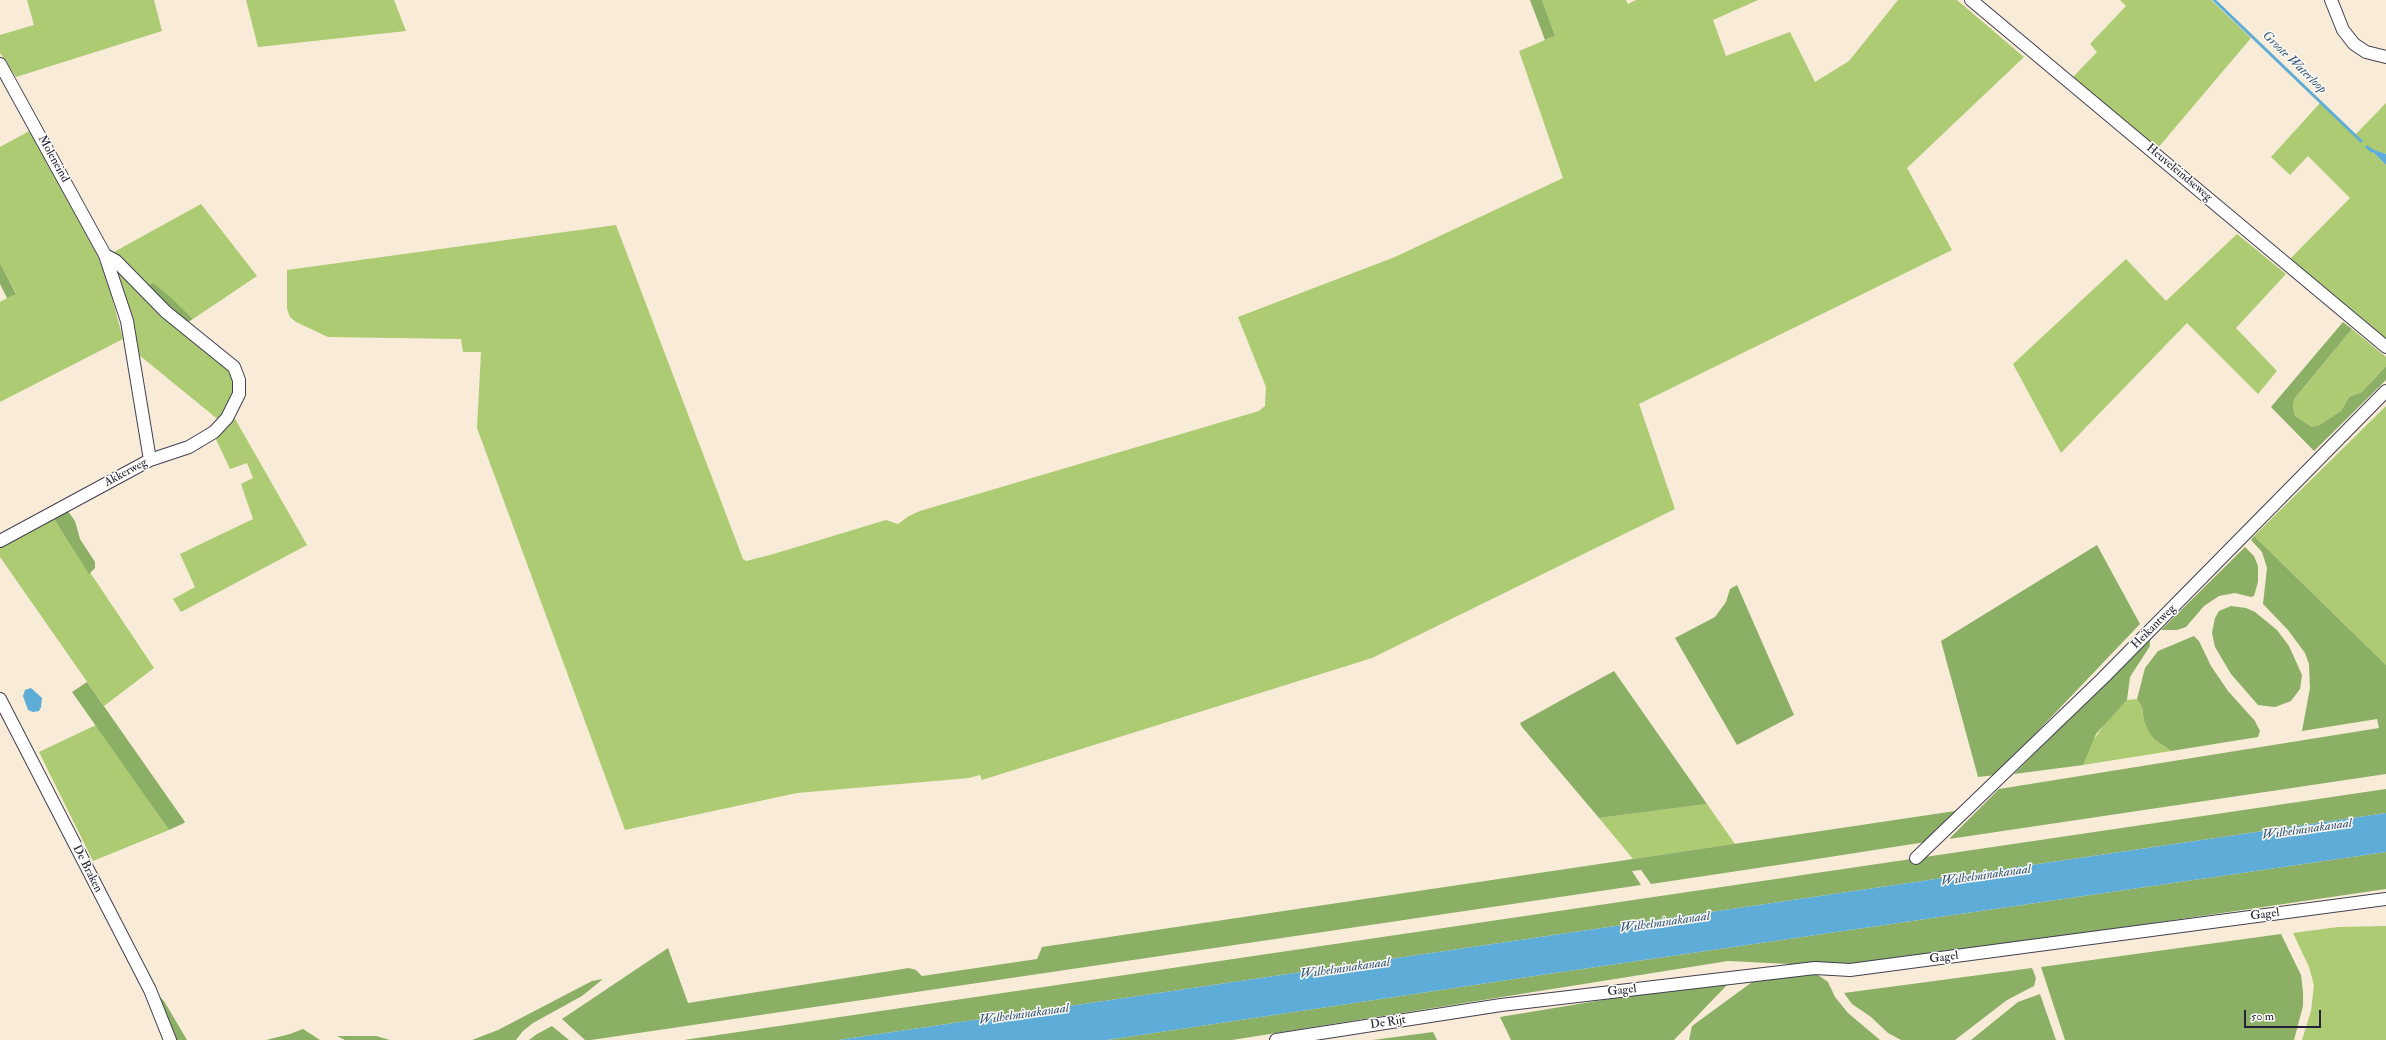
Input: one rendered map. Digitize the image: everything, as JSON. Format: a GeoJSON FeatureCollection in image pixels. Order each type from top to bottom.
{"type":"FeatureCollection","features":[{"type":"Feature","properties":{"kind":"street","name":"Heuveleindseweg"},"geometry":{"type":"LineString","coordinates":[[1971,0],[2386,347]]}},
{"type":"Feature","properties":{"kind":"street"},"geometry":{"type":"LineString","coordinates":[[2331,0],[2343,30],[2354,44],[2366,52],[2386,57]]}},
{"type":"Feature","properties":{"kind":"street","name":"Moleneind"},"geometry":{"type":"LineString","coordinates":[[0,64],[106,255],[127,321],[150,460]]}},
{"type":"Feature","properties":{"kind":"street","name":"Moleneind"},"geometry":{"type":"LineString","coordinates":[[106,255],[116,261],[166,312],[234,367],[239,380],[239,394]]}},
{"type":"Feature","properties":{"kind":"street","name":"Heikantweg"},"geometry":{"type":"LineString","coordinates":[[1916,858],[2103,678],[2386,392]]}},
{"type":"Feature","properties":{"kind":"street","name":"Akkerweg"},"geometry":{"type":"LineString","coordinates":[[0,541],[150,460],[189,447],[214,432],[227,418],[239,394]]}},
{"type":"Feature","properties":{"kind":"street","name":"De Braken"},"geometry":{"type":"LineString","coordinates":[[0,699],[150,990],[170,1040]]}},
{"type":"Feature","properties":{"kind":"street","name":"Gagel"},"geometry":{"type":"LineString","coordinates":[[1501,1005],[1815,968],[1850,970],[2386,899]]}},
{"type":"Feature","properties":{"kind":"street","name":"De Rijt"},"geometry":{"type":"LineString","coordinates":[[1276,1040],[1501,1005]]}},
{"type":"Feature","properties":{"kind":"green space"},"geometry":{"type":"Polygon","coordinates":[[[27,0],[154,0],[162,31],[16,77],[0,53],[0,35],[34,25],[27,0]]]}},
{"type":"Feature","properties":{"kind":"green space"},"geometry":{"type":"Polygon","coordinates":[[[246,0],[394,0],[406,31],[258,47],[246,0]]]}},
{"type":"Feature","properties":{"kind":"green space"},"geometry":{"type":"Polygon","coordinates":[[[1530,0],[1542,0],[1555,36],[1545,40],[1530,0]]]}},
{"type":"Feature","properties":{"kind":"green space"},"geometry":{"type":"Polygon","coordinates":[[[1542,0],[1626,0],[1628,4],[1636,0],[1758,0],[1713,20],[1726,56],[1790,32],[1815,82],[1849,61],[1898,0],[1957,0],[2024,57],[1907,168],[1952,250],[1639,404],[1675,509],[1372,658],[982,780],[980,775],[969,778],[797,793],[625,830],[477,428],[481,352],[463,352],[461,339],[328,337],[296,322],[290,317],[287,309],[287,270],[616,225],[743,559],[746,561],[770,555],[886,520],[898,524],[909,516],[920,511],[1259,411],[1265,406],[1266,387],[1238,317],[1395,257],[1563,178],[1519,51],[1555,36],[1542,0]]]}},
{"type":"Feature","properties":{"kind":"green space"},"geometry":{"type":"Polygon","coordinates":[[[2120,0],[2211,0],[2251,38],[2157,149],[2072,78],[2097,52],[2090,44],[2126,6],[2120,0]]]}},
{"type":"Feature","properties":{"kind":"green space"},"geometry":{"type":"Polygon","coordinates":[[[2320,103],[2355,135],[2386,103],[2386,154],[2370,149],[2386,165],[2386,340],[2289,260],[2350,198],[2308,156],[2290,175],[2271,157],[2320,103]]]}},
{"type":"Feature","properties":{"kind":"green space"},"geometry":{"type":"Polygon","coordinates":[[[33,129],[92,241],[108,283],[123,339],[0,402],[0,302],[16,293],[0,263],[0,147],[33,129]]]}},
{"type":"Feature","properties":{"kind":"green space"},"geometry":{"type":"Polygon","coordinates":[[[201,204],[257,276],[193,319],[181,308],[147,286],[114,252],[201,204]]]}},
{"type":"Feature","properties":{"kind":"green space"},"geometry":{"type":"Polygon","coordinates":[[[2237,234],[2286,274],[2236,328],[2277,371],[2258,394],[2187,323],[2061,453],[2013,364],[2126,259],[2166,301],[2237,234]]]}},
{"type":"Feature","properties":{"kind":"green space"},"geometry":{"type":"Polygon","coordinates":[[[0,263],[16,294],[7,298],[0,284],[0,263]]]}},
{"type":"Feature","properties":{"kind":"green space"},"geometry":{"type":"Polygon","coordinates":[[[116,270],[227,368],[233,377],[235,390],[220,421],[139,355],[116,270]]]}},
{"type":"Feature","properties":{"kind":"green space"},"geometry":{"type":"Polygon","coordinates":[[[153,283],[193,319],[188,322],[147,286],[153,283]]]}},
{"type":"Feature","properties":{"kind":"green space"},"geometry":{"type":"Polygon","coordinates":[[[2343,322],[2352,329],[2294,399],[2293,408],[2295,416],[2312,427],[2320,425],[2341,411],[2349,397],[2362,392],[2386,366],[2386,380],[2314,451],[2271,407],[2343,322]]]}},
{"type":"Feature","properties":{"kind":"green space"},"geometry":{"type":"Polygon","coordinates":[[[2352,329],[2386,357],[2386,366],[2362,392],[2349,397],[2341,411],[2321,425],[2312,427],[2295,416],[2293,409],[2294,399],[2352,329]]]}},
{"type":"Feature","properties":{"kind":"green space"},"geometry":{"type":"Polygon","coordinates":[[[2386,406],[2386,665],[2254,536],[2386,406]]]}},
{"type":"Feature","properties":{"kind":"green space"},"geometry":{"type":"Polygon","coordinates":[[[234,417],[307,545],[181,612],[173,599],[195,587],[180,554],[253,519],[241,484],[253,478],[247,463],[230,469],[214,435],[234,417]]]}},
{"type":"Feature","properties":{"kind":"green space"},"geometry":{"type":"Polygon","coordinates":[[[67,510],[75,521],[80,539],[95,562],[95,568],[89,574],[53,517],[67,510]]]}},
{"type":"Feature","properties":{"kind":"green space"},"geometry":{"type":"Polygon","coordinates":[[[53,517],[154,668],[104,706],[0,557],[0,546],[53,517]]]}},
{"type":"Feature","properties":{"kind":"green space"},"geometry":{"type":"Polygon","coordinates":[[[2254,536],[2386,665],[2386,774],[1949,839],[1999,789],[2379,728],[2377,719],[2302,731],[2310,688],[2309,664],[2305,653],[2288,630],[2263,604],[2267,568],[2262,552],[2251,540],[2254,536]]]}},
{"type":"Feature","properties":{"kind":"green space"},"geometry":{"type":"Polygon","coordinates":[[[2097,545],[2140,624],[1996,775],[1978,777],[1941,641],[2097,545]]]}},
{"type":"Feature","properties":{"kind":"green space"},"geometry":{"type":"Polygon","coordinates":[[[2245,547],[2254,556],[2258,566],[2258,582],[2254,596],[2251,597],[2235,593],[2219,596],[2204,606],[2186,627],[2177,630],[2161,630],[2245,547]]]}},
{"type":"Feature","properties":{"kind":"green space"},"geometry":{"type":"Polygon","coordinates":[[[1737,585],[1794,715],[1737,745],[1675,638],[1715,617],[1726,602],[1730,589],[1737,585]]]}},
{"type":"Feature","properties":{"kind":"green space"},"geometry":{"type":"Polygon","coordinates":[[[2231,606],[2246,608],[2255,612],[2277,630],[2289,646],[2302,675],[2300,689],[2291,701],[2275,707],[2258,705],[2231,674],[2215,647],[2212,633],[2215,618],[2219,611],[2231,606]]]}},
{"type":"Feature","properties":{"kind":"green space"},"geometry":{"type":"Polygon","coordinates":[[[2194,636],[2199,641],[2211,666],[2228,691],[2255,721],[2260,731],[2258,737],[2171,751],[2154,739],[2149,732],[2144,721],[2142,707],[2137,699],[2145,668],[2158,651],[2194,636]]]}},
{"type":"Feature","properties":{"kind":"green space"},"geometry":{"type":"Polygon","coordinates":[[[2150,637],[2150,646],[2130,677],[2127,700],[2096,734],[2083,765],[2014,774],[2150,637]]]}},
{"type":"Feature","properties":{"kind":"green space"},"geometry":{"type":"Polygon","coordinates":[[[1614,671],[1707,804],[1599,818],[1522,727],[1520,723],[1614,671]]]}},
{"type":"Feature","properties":{"kind":"green space"},"geometry":{"type":"Polygon","coordinates":[[[87,682],[185,822],[184,823],[169,830],[72,692],[87,682]]]}},
{"type":"Feature","properties":{"kind":"green space"},"geometry":{"type":"Polygon","coordinates":[[[2137,699],[2142,707],[2144,721],[2154,739],[2171,751],[2083,765],[2091,743],[2107,721],[2127,700],[2137,699]]]}},
{"type":"Feature","properties":{"kind":"green space"},"geometry":{"type":"Polygon","coordinates":[[[96,725],[169,830],[93,861],[39,752],[96,725]]]}},
{"type":"Feature","properties":{"kind":"green space"},"geometry":{"type":"Polygon","coordinates":[[[2386,789],[2386,813],[838,1040],[684,1040],[2386,789]]]}},
{"type":"Feature","properties":{"kind":"green space"},"geometry":{"type":"Polygon","coordinates":[[[1707,804],[1735,844],[1633,859],[1599,818],[1707,804]]]}},
{"type":"Feature","properties":{"kind":"green space"},"geometry":{"type":"Polygon","coordinates":[[[1962,810],[1932,841],[1651,884],[1641,870],[1632,871],[1641,885],[591,1040],[585,1040],[562,1019],[668,948],[688,1003],[909,968],[916,970],[922,976],[1037,959],[1042,947],[1962,810]]]}},
{"type":"Feature","properties":{"kind":"green space"},"geometry":{"type":"Polygon","coordinates":[[[2386,852],[2386,889],[1853,967],[1728,961],[1232,1040],[1107,1040],[1541,975],[2386,852]]]}},
{"type":"Feature","properties":{"kind":"green space"},"geometry":{"type":"Polygon","coordinates":[[[2386,926],[2386,1040],[2302,1040],[2311,1011],[2314,985],[2309,967],[2293,933],[2338,927],[2386,926]]]}},
{"type":"Feature","properties":{"kind":"green space"},"geometry":{"type":"Polygon","coordinates":[[[2281,934],[2301,975],[2303,1006],[2294,1040],[2065,1040],[2041,967],[2281,934]]]}},
{"type":"Feature","properties":{"kind":"green space"},"geometry":{"type":"Polygon","coordinates":[[[2032,968],[2036,978],[2034,986],[2007,1000],[1955,1040],[1901,1040],[1888,1033],[1871,1017],[1852,1004],[1844,993],[2032,968]]]}},
{"type":"Feature","properties":{"kind":"green space"},"geometry":{"type":"Polygon","coordinates":[[[1811,970],[1828,982],[1835,997],[1848,1013],[1880,1040],[1689,1040],[1692,1026],[1759,977],[1811,970]]]}},
{"type":"Feature","properties":{"kind":"green space"},"geometry":{"type":"Polygon","coordinates":[[[603,979],[582,996],[533,1023],[523,1031],[516,1040],[472,1040],[498,1030],[592,981],[603,979]]]}},
{"type":"Feature","properties":{"kind":"green space"},"geometry":{"type":"Polygon","coordinates":[[[1728,984],[1674,1040],[1511,1040],[1500,1017],[1657,991],[1728,984]]]}},
{"type":"Feature","properties":{"kind":"green space"},"geometry":{"type":"Polygon","coordinates":[[[2040,994],[2056,1040],[1971,1040],[2018,1002],[2040,994]]]}},
{"type":"Feature","properties":{"kind":"green space"},"geometry":{"type":"Polygon","coordinates":[[[158,995],[164,1001],[187,1040],[176,1040],[158,995]]]}},
{"type":"Feature","properties":{"kind":"green space"},"geometry":{"type":"Polygon","coordinates":[[[552,1026],[569,1040],[529,1040],[537,1034],[552,1026]]]}},
{"type":"Feature","properties":{"kind":"green space"},"geometry":{"type":"Polygon","coordinates":[[[303,1029],[320,1040],[266,1040],[290,1034],[303,1029]]]}},
{"type":"Feature","properties":{"kind":"green space"},"geometry":{"type":"Polygon","coordinates":[[[1433,1032],[1437,1040],[1373,1040],[1433,1032]]]}},
{"type":"Feature","properties":{"kind":"green space"},"geometry":{"type":"Polygon","coordinates":[[[337,1036],[376,1036],[390,1040],[345,1040],[337,1036]]]}},
{"type":"Feature","properties":{"kind":"water"},"geometry":{"type":"Polygon","coordinates":[[[2369,148],[2386,154],[2386,165],[2369,148]]]}},
{"type":"Feature","properties":{"kind":"water"},"geometry":{"type":"Polygon","coordinates":[[[31,688],[42,698],[39,711],[33,712],[28,710],[23,696],[25,690],[31,688]]]}},
{"type":"Feature","properties":{"kind":"water","name":"Wilhelminakanaal"},"geometry":{"type":"Polygon","coordinates":[[[2386,813],[2386,852],[1107,1040],[838,1040],[2386,813]]]}},
{"type":"Feature","properties":{"kind":"waterway","name":"Groote Waterloop"},"geometry":{"type":"LineString","coordinates":[[2214,0],[2361,141]]}},
{"type":"Feature","properties":{"kind":"waterway","name":"Groote Waterloop"},"geometry":{"type":"LineString","coordinates":[[2367,147],[2372,151]]}}]}
